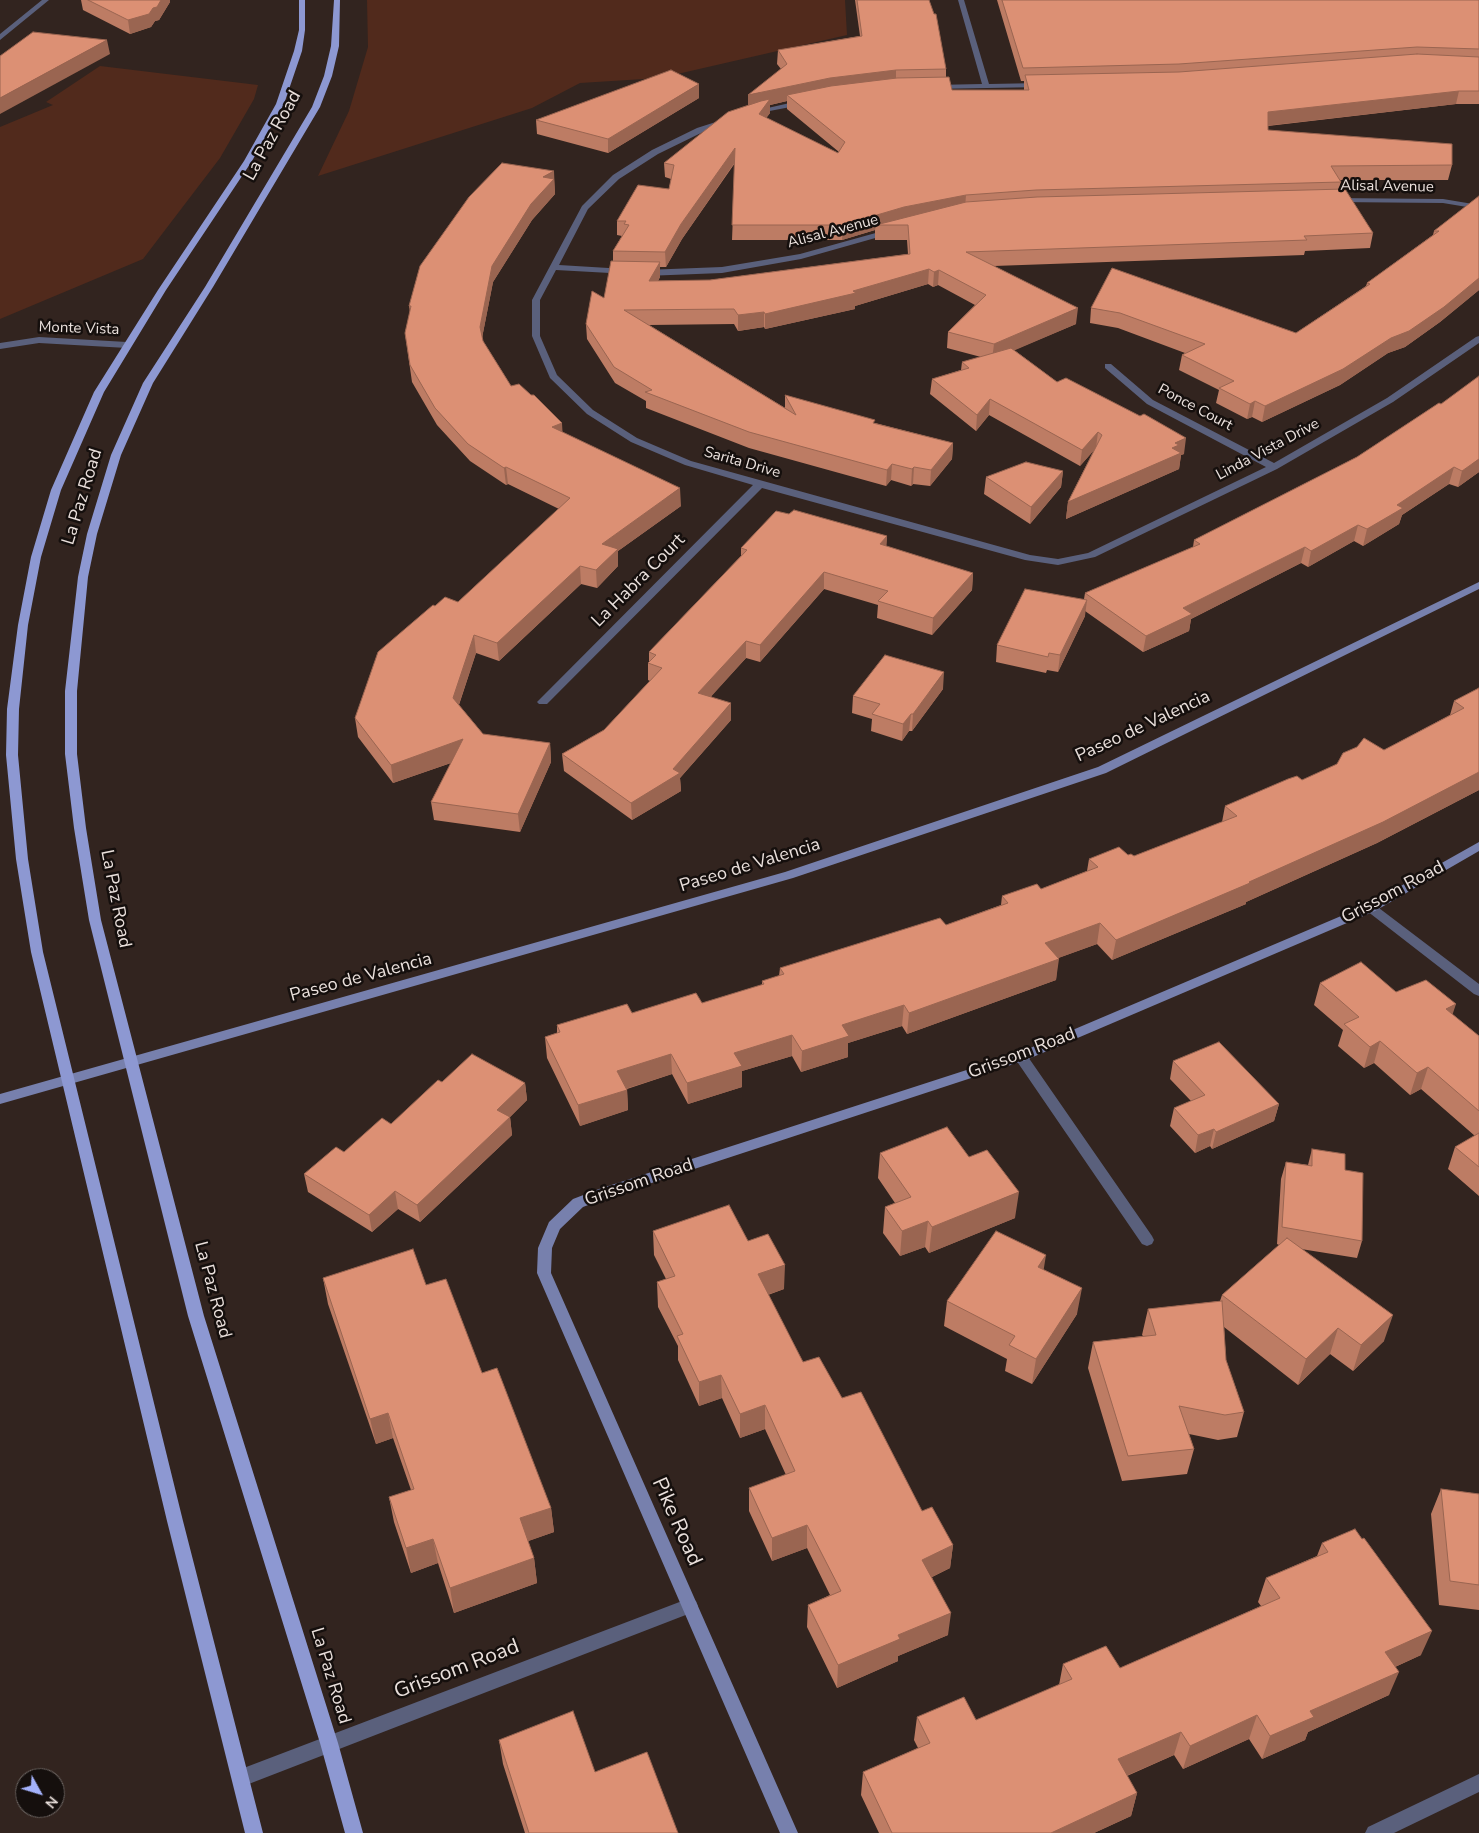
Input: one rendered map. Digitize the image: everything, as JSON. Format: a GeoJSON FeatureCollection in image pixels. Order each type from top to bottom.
{"type":"FeatureCollection","features":[{"type":"Feature","properties":{"kind":"main road","name":"La Paz Road"},"geometry":{"type":"LineString","coordinates":[[254,1833],[170,1502],[38,952],[22,859],[12,755],[13,709],[23,625],[36,557],[56,490],[99,392],[127,344],[248,161],[280,104],[298,51],[302,30],[302,0]]}},
{"type":"Feature","properties":{"kind":"main road","name":"La Paz Road"},"geometry":{"type":"LineString","coordinates":[[337,0],[335,46],[328,76],[316,107],[210,287],[148,383],[116,455],[92,534],[82,577],[71,691],[72,754],[80,828],[95,920],[196,1316],[329,1743],[354,1833]]}},
{"type":"Feature","properties":{"kind":"main road","name":"Paseo de Valencia"},"geometry":{"type":"LineString","coordinates":[[0,1099],[130,1061],[401,987],[788,875],[1102,770],[1479,585]]}},
{"type":"Feature","properties":{"kind":"main road","name":"Grissom Road"},"geometry":{"type":"LineString","coordinates":[[554,1226],[578,1203],[604,1193],[1021,1057],[1371,908],[1479,846]]}},
{"type":"Feature","properties":{"kind":"main road","name":"Pike Road"},"geometry":{"type":"LineString","coordinates":[[554,1226],[544,1248],[544,1273],[789,1833]]}},
{"type":"Feature","properties":{"kind":"street"},"geometry":{"type":"LineString","coordinates":[[0,38],[46,0]]}},
{"type":"Feature","properties":{"kind":"street"},"geometry":{"type":"LineString","coordinates":[[961,0],[986,85]]}},
{"type":"Feature","properties":{"kind":"street"},"geometry":{"type":"LineString","coordinates":[[923,87],[1052,85]]}},
{"type":"Feature","properties":{"kind":"street"},"geometry":{"type":"LineString","coordinates":[[749,114],[812,100]]}},
{"type":"Feature","properties":{"kind":"street","name":"Sarita Drive"},"geometry":{"type":"LineString","coordinates":[[733,119],[700,130],[655,152],[616,177],[585,208],[536,300],[536,336],[553,376],[590,412],[634,440],[688,463],[1029,558],[1058,562]]}},
{"type":"Feature","properties":{"kind":"street","name":"Alisal Avenue"},"geometry":{"type":"LineString","coordinates":[[1322,200],[1443,201],[1479,207]]}},
{"type":"Feature","properties":{"kind":"street","name":"Alisal Avenue"},"geometry":{"type":"LineString","coordinates":[[552,267],[645,273],[722,270],[801,256],[899,229]]}},
{"type":"Feature","properties":{"kind":"street","name":"Linda Vista Drive"},"geometry":{"type":"LineString","coordinates":[[1058,562],[1091,555],[1274,466],[1390,400],[1479,339]]}},
{"type":"Feature","properties":{"kind":"street","name":"Monte Vista"},"geometry":{"type":"LineString","coordinates":[[0,346],[40,340],[127,344]]}},
{"type":"Feature","properties":{"kind":"street","name":"Ponce Court"},"geometry":{"type":"LineString","coordinates":[[1108,366],[1150,402],[1274,466]]}},
{"type":"Feature","properties":{"kind":"street","name":"La Habra Court"},"geometry":{"type":"LineString","coordinates":[[543,702],[760,484]]}},
{"type":"Feature","properties":{"kind":"street"},"geometry":{"type":"LineString","coordinates":[[1371,908],[1479,990]]}},
{"type":"Feature","properties":{"kind":"street"},"geometry":{"type":"LineString","coordinates":[[1021,1057],[1147,1240]]}},
{"type":"Feature","properties":{"kind":"street","name":"Grissom Road"},"geometry":{"type":"LineString","coordinates":[[241,1778],[690,1606]]}},
{"type":"Feature","properties":{"kind":"street"},"geometry":{"type":"LineString","coordinates":[[1374,1833],[1479,1783]]}},
{"type":"Feature","properties":{"kind":"shaded area"},"geometry":{"type":"Polygon","coordinates":[[[367,0],[845,0],[847,35],[660,78],[580,83],[532,108],[318,176],[349,111],[368,47],[367,0]]]}},
{"type":"Feature","properties":{"kind":"shaded area"},"geometry":{"type":"Polygon","coordinates":[[[100,66],[258,85],[254,99],[220,158],[143,259],[0,319],[0,127],[53,105],[46,102],[100,66]]]}},
{"type":"Feature","properties":{"kind":"building"},"geometry":{"type":"Polygon","coordinates":[[[88,0],[161,0],[157,7],[153,8],[149,14],[128,20],[88,0]]]}},
{"type":"Feature","properties":{"kind":"building"},"geometry":{"type":"Polygon","coordinates":[[[857,0],[929,0],[934,14],[936,14],[946,69],[896,70],[830,78],[748,95],[787,64],[778,50],[862,36],[857,0]]]}},
{"type":"Feature","properties":{"kind":"building"},"geometry":{"type":"Polygon","coordinates":[[[1002,0],[1479,0],[1479,49],[1417,47],[1179,64],[1023,68],[1002,0]]]}},
{"type":"Feature","properties":{"kind":"building"},"geometry":{"type":"Polygon","coordinates":[[[33,32],[107,40],[0,98],[0,56],[33,32]]]}},
{"type":"Feature","properties":{"kind":"building"},"geometry":{"type":"Polygon","coordinates":[[[1417,54],[1479,57],[1479,91],[1459,91],[1268,112],[1268,130],[1452,144],[1452,165],[1331,166],[1341,182],[1036,190],[966,195],[904,207],[843,225],[732,225],[735,148],[681,224],[665,252],[613,251],[629,225],[624,224],[626,221],[617,221],[638,185],[669,189],[674,165],[664,163],[728,112],[761,101],[770,99],[759,114],[838,153],[845,142],[787,95],[831,86],[897,78],[949,77],[952,90],[1029,90],[1025,75],[1179,72],[1417,54]]]}},
{"type":"Feature","properties":{"kind":"building"},"geometry":{"type":"Polygon","coordinates":[[[671,70],[699,84],[608,139],[536,120],[671,70]]]}},
{"type":"Feature","properties":{"kind":"building"},"geometry":{"type":"Polygon","coordinates":[[[502,163],[554,171],[543,177],[554,179],[531,204],[492,266],[480,327],[483,341],[511,386],[519,384],[531,395],[534,395],[562,423],[552,427],[680,488],[602,544],[618,549],[596,570],[580,566],[497,643],[474,635],[453,698],[483,734],[550,743],[518,814],[431,802],[463,739],[391,765],[355,718],[378,652],[445,597],[458,602],[570,498],[506,467],[504,468],[468,444],[435,408],[410,365],[405,333],[411,306],[409,306],[420,266],[469,197],[502,163]]]}},
{"type":"Feature","properties":{"kind":"building"},"geometry":{"type":"Polygon","coordinates":[[[1345,189],[1373,233],[1304,236],[1307,240],[966,252],[1078,308],[994,344],[948,332],[986,295],[939,270],[934,272],[929,269],[853,291],[856,293],[765,314],[764,312],[738,315],[734,309],[624,310],[796,415],[785,395],[875,420],[873,423],[953,443],[931,470],[914,467],[912,469],[892,464],[887,470],[749,432],[645,392],[652,390],[614,367],[586,324],[592,291],[604,298],[611,261],[660,262],[649,281],[710,280],[910,254],[908,225],[876,225],[966,202],[1037,197],[1345,189]]]}},
{"type":"Feature","properties":{"kind":"building"},"geometry":{"type":"Polygon","coordinates":[[[1479,196],[1479,278],[1444,307],[1409,331],[1391,338],[1343,369],[1265,406],[1255,401],[1250,404],[1219,388],[1234,381],[1182,355],[1205,344],[1120,313],[1091,308],[1112,268],[1296,333],[1370,284],[1367,283],[1439,231],[1434,231],[1479,196]]]}},
{"type":"Feature","properties":{"kind":"building"},"geometry":{"type":"Polygon","coordinates":[[[1011,348],[1057,382],[1066,378],[1140,416],[1144,414],[1186,438],[1175,443],[1179,445],[1172,448],[1181,453],[1068,502],[1102,435],[1098,432],[1082,450],[990,399],[977,415],[932,379],[969,368],[962,362],[1011,348]]]}},
{"type":"Feature","properties":{"kind":"building"},"geometry":{"type":"Polygon","coordinates":[[[1479,376],[1479,459],[1462,471],[1454,467],[1397,505],[1403,508],[1367,529],[1358,525],[1311,551],[1305,547],[1183,608],[1192,614],[1146,636],[1085,593],[1200,544],[1194,540],[1357,457],[1439,403],[1441,404],[1479,376]]]}},
{"type":"Feature","properties":{"kind":"building"},"geometry":{"type":"Polygon","coordinates":[[[1026,462],[1063,471],[1031,507],[986,477],[1026,462]]]}},
{"type":"Feature","properties":{"kind":"building"},"geometry":{"type":"Polygon","coordinates":[[[794,510],[887,536],[880,544],[973,573],[933,618],[878,601],[888,591],[824,572],[760,645],[746,641],[698,693],[731,703],[673,769],[680,773],[631,803],[562,754],[604,730],[662,668],[648,663],[656,655],[649,652],[747,550],[741,548],[776,511],[789,514],[794,510]]]}},
{"type":"Feature","properties":{"kind":"building"},"geometry":{"type":"Polygon","coordinates":[[[1025,589],[1087,600],[1060,655],[1049,653],[1048,657],[997,645],[1025,589]]]}},
{"type":"Feature","properties":{"kind":"building"},"geometry":{"type":"Polygon","coordinates":[[[885,655],[944,672],[913,714],[903,724],[872,714],[880,704],[853,696],[885,655]]]}},
{"type":"Feature","properties":{"kind":"building"},"geometry":{"type":"Polygon","coordinates":[[[1479,688],[1479,772],[1383,822],[1250,883],[1116,940],[1100,923],[1045,943],[1059,959],[909,1013],[904,1005],[842,1025],[849,1036],[802,1051],[792,1035],[734,1053],[742,1066],[687,1083],[671,1054],[617,1071],[627,1090],[578,1105],[545,1037],[560,1032],[557,1025],[627,1004],[632,1013],[696,993],[702,1003],[764,984],[762,981],[784,974],[780,968],[940,918],[946,925],[1008,903],[1002,896],[1037,884],[1041,889],[1098,867],[1089,859],[1119,847],[1128,855],[1134,856],[1237,816],[1225,806],[1288,779],[1297,776],[1302,780],[1337,764],[1343,753],[1357,747],[1364,738],[1384,750],[1464,708],[1454,701],[1479,688]]]}},
{"type":"Feature","properties":{"kind":"building"},"geometry":{"type":"Polygon","coordinates":[[[1361,962],[1396,992],[1426,980],[1456,1004],[1446,1009],[1479,1036],[1479,1111],[1428,1067],[1417,1073],[1380,1041],[1370,1047],[1344,1024],[1359,1017],[1320,983],[1361,962]]]}},
{"type":"Feature","properties":{"kind":"building"},"geometry":{"type":"Polygon","coordinates":[[[1219,1042],[1279,1104],[1216,1132],[1214,1129],[1198,1135],[1174,1108],[1205,1095],[1173,1061],[1219,1042]]]}},
{"type":"Feature","properties":{"kind":"building"},"geometry":{"type":"Polygon","coordinates":[[[472,1054],[525,1083],[497,1110],[510,1117],[417,1205],[395,1191],[369,1215],[304,1174],[336,1147],[344,1152],[382,1118],[391,1124],[438,1080],[442,1082],[472,1054]]]}},
{"type":"Feature","properties":{"kind":"building"},"geometry":{"type":"Polygon","coordinates":[[[947,1127],[969,1157],[987,1150],[1019,1192],[932,1227],[928,1221],[902,1231],[885,1207],[911,1197],[880,1153],[947,1127]]]}},
{"type":"Feature","properties":{"kind":"building"},"geometry":{"type":"Polygon","coordinates":[[[1479,1133],[1479,1167],[1455,1147],[1479,1133]]]}},
{"type":"Feature","properties":{"kind":"building"},"geometry":{"type":"Polygon","coordinates":[[[1312,1149],[1345,1154],[1345,1170],[1363,1173],[1362,1241],[1282,1227],[1286,1162],[1312,1166],[1312,1149]]]}},
{"type":"Feature","properties":{"kind":"building"},"geometry":{"type":"Polygon","coordinates":[[[729,1205],[748,1241],[768,1234],[785,1265],[758,1274],[803,1362],[819,1357],[842,1398],[861,1392],[922,1511],[932,1507],[953,1545],[922,1560],[951,1613],[898,1635],[900,1639],[838,1665],[808,1605],[841,1591],[807,1525],[772,1538],[749,1488],[795,1471],[765,1405],[740,1414],[721,1375],[699,1382],[677,1336],[683,1334],[657,1282],[675,1276],[653,1231],[729,1205]]]}},
{"type":"Feature","properties":{"kind":"building"},"geometry":{"type":"Polygon","coordinates":[[[996,1231],[1046,1255],[1038,1267],[1082,1288],[1036,1359],[1009,1345],[1015,1336],[947,1301],[996,1231]]]}},
{"type":"Feature","properties":{"kind":"building"},"geometry":{"type":"Polygon","coordinates":[[[1287,1238],[1393,1315],[1361,1345],[1338,1328],[1306,1359],[1222,1295],[1287,1238]]]}},
{"type":"Feature","properties":{"kind":"building"},"geometry":{"type":"Polygon","coordinates":[[[413,1249],[426,1285],[446,1279],[482,1373],[497,1368],[551,1508],[520,1518],[534,1558],[450,1588],[433,1539],[406,1548],[389,1497],[414,1489],[388,1413],[370,1419],[323,1278],[413,1249]]]}},
{"type":"Feature","properties":{"kind":"building"},"geometry":{"type":"Polygon","coordinates":[[[1222,1301],[1226,1360],[1244,1412],[1225,1415],[1179,1406],[1194,1449],[1128,1456],[1093,1342],[1156,1335],[1148,1309],[1222,1301]]]}},
{"type":"Feature","properties":{"kind":"building"},"geometry":{"type":"Polygon","coordinates":[[[1441,1489],[1479,1494],[1479,1585],[1450,1581],[1441,1489]]]}},
{"type":"Feature","properties":{"kind":"building"},"geometry":{"type":"Polygon","coordinates":[[[1355,1529],[1362,1539],[1364,1538],[1432,1631],[1385,1652],[1399,1672],[1310,1711],[1314,1717],[1270,1736],[1257,1715],[1190,1746],[1181,1732],[1118,1759],[1137,1793],[1051,1833],[892,1833],[863,1772],[930,1743],[917,1717],[964,1697],[976,1720],[1072,1679],[1063,1664],[1106,1646],[1120,1668],[1280,1598],[1266,1578],[1328,1552],[1322,1543],[1355,1529]]]}},
{"type":"Feature","properties":{"kind":"building"},"geometry":{"type":"Polygon","coordinates":[[[573,1711],[595,1772],[647,1752],[678,1833],[529,1833],[499,1740],[573,1711]]]}}]}
